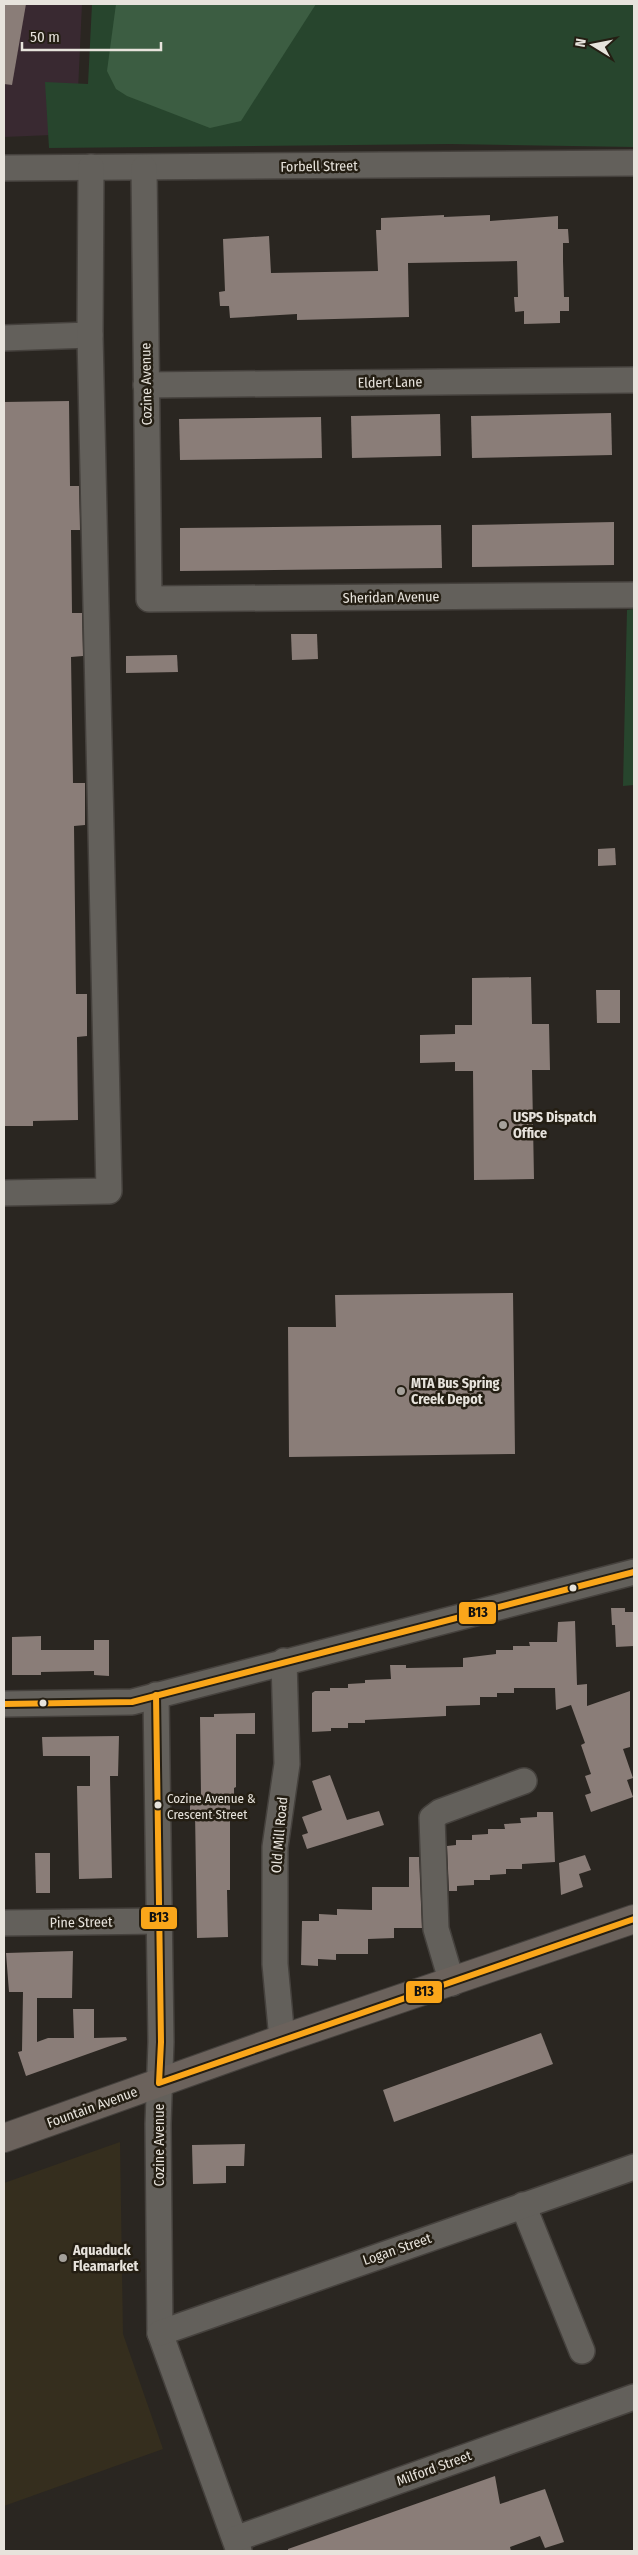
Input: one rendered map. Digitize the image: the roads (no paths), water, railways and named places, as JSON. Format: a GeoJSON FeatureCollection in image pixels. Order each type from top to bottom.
{"type":"FeatureCollection","features":[{"type":"Feature","properties":{"kind":"main road","name":"Fountain Avenue"},"geometry":{"type":"LineString","coordinates":[[4,2138],[282,2039],[452,1983],[634,1919]]}},
{"type":"Feature","properties":{"kind":"street","name":"Forbell Street"},"geometry":{"type":"LineString","coordinates":[[4,168],[634,163]]}},
{"type":"Feature","properties":{"kind":"street"},"geometry":{"type":"LineString","coordinates":[[4,1193],[109,1191],[90,336],[91,167]]}},
{"type":"Feature","properties":{"kind":"street","name":"Cozine Avenue"},"geometry":{"type":"LineString","coordinates":[[144,168],[149,600]]}},
{"type":"Feature","properties":{"kind":"street"},"geometry":{"type":"LineString","coordinates":[[4,338],[90,336]]}},
{"type":"Feature","properties":{"kind":"street","name":"Eldert Lane"},"geometry":{"type":"LineString","coordinates":[[146,385],[634,380]]}},
{"type":"Feature","properties":{"kind":"street","name":"Sheridan Avenue"},"geometry":{"type":"LineString","coordinates":[[149,600],[634,594]]}},
{"type":"Feature","properties":{"kind":"street"},"geometry":{"type":"LineString","coordinates":[[4,1704],[132,1702],[284,1661],[634,1572]]}},
{"type":"Feature","properties":{"kind":"street","name":"Old Mill Road"},"geometry":{"type":"LineString","coordinates":[[282,2039],[275,1964],[275,1847],[287,1764],[284,1661]]}},
{"type":"Feature","properties":{"kind":"street","name":"Cozine Avenue"},"geometry":{"type":"LineString","coordinates":[[156,1695],[159,1921],[160,2333],[237,2545]]}},
{"type":"Feature","properties":{"kind":"street"},"geometry":{"type":"LineString","coordinates":[[452,1983],[436,1929],[432,1818],[440,1812],[524,1781]]}},
{"type":"Feature","properties":{"kind":"street","name":"Pine Street"},"geometry":{"type":"LineString","coordinates":[[4,1923],[159,1921]]}},
{"type":"Feature","properties":{"kind":"street","name":"Logan Street"},"geometry":{"type":"LineString","coordinates":[[160,2333],[634,2167]]}},
{"type":"Feature","properties":{"kind":"street"},"geometry":{"type":"LineString","coordinates":[[523,2205],[582,2351]]}},
{"type":"Feature","properties":{"kind":"street","name":"Milford Street"},"geometry":{"type":"LineString","coordinates":[[237,2545],[634,2396]]}},
{"type":"Feature","properties":{"kind":"place","name":"USPS Dispatch Office"},"geometry":{"type":"Point","coordinates":[503,1125]}},
{"type":"Feature","properties":{"kind":"place","name":"MTA Bus Spring Creek Depot"},"geometry":{"type":"Point","coordinates":[401,1391]}},
{"type":"Feature","properties":{"kind":"place","name":"Cozine Avenue & Crescent Street"},"geometry":{"type":"Point","coordinates":[158,1805]}},
{"type":"Feature","properties":{"kind":"place","name":"Aquaduck Fleamarket"},"geometry":{"type":"Point","coordinates":[63,2258]}}]}
